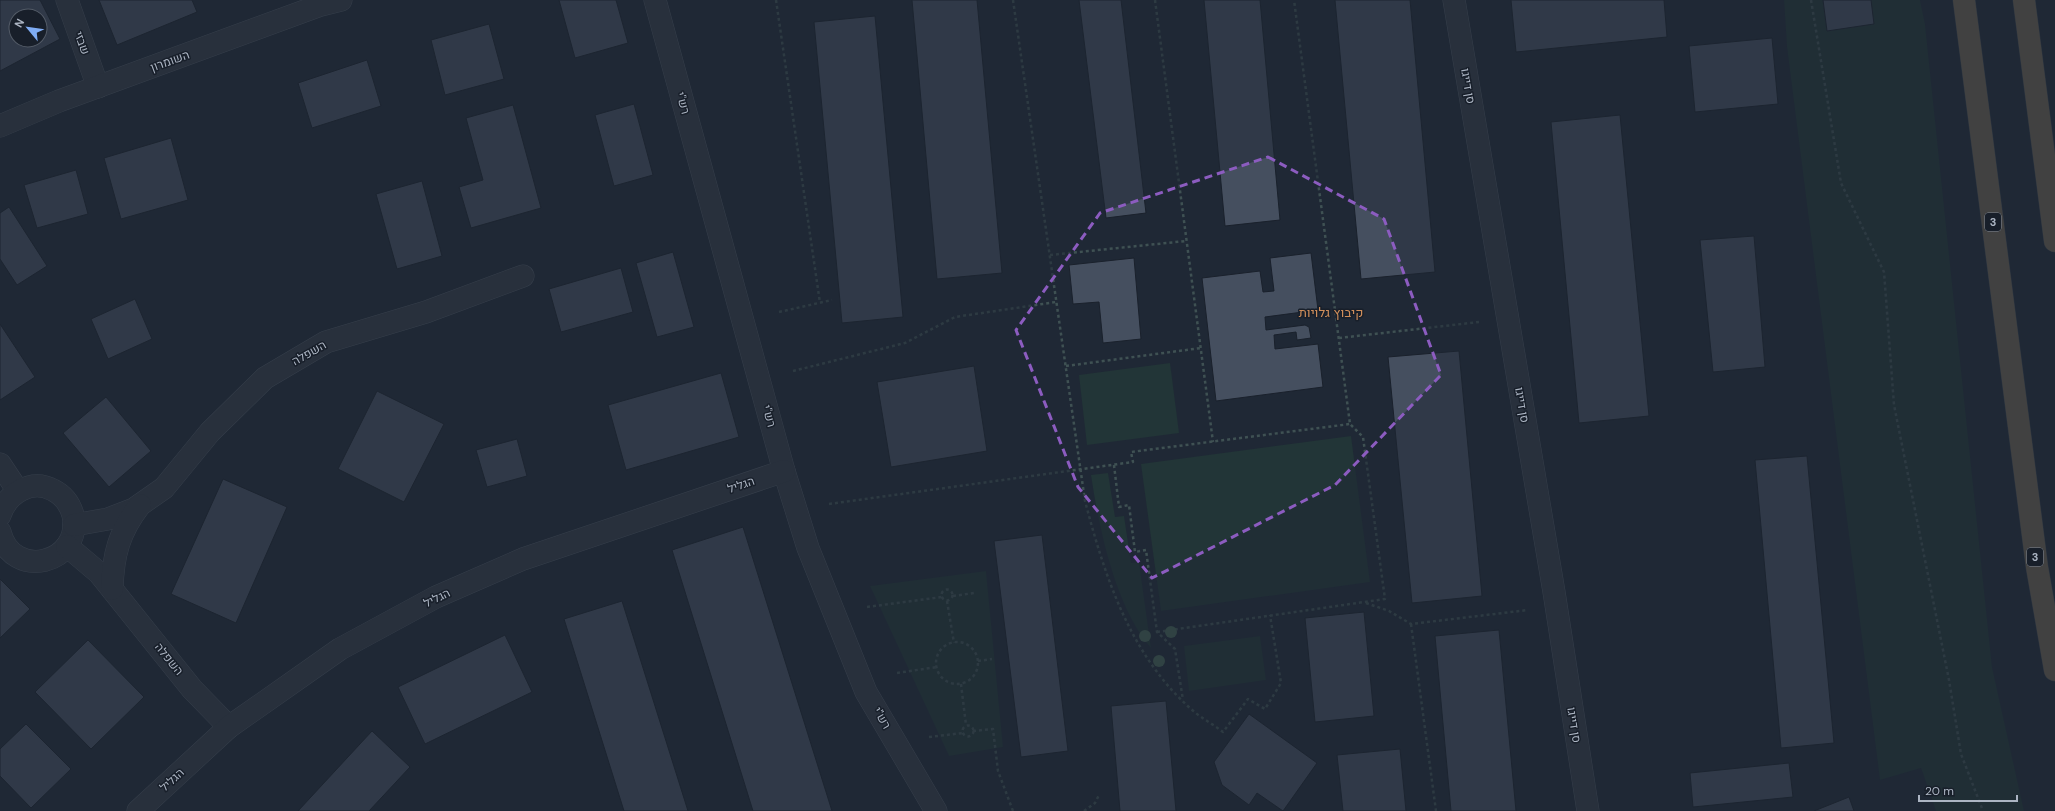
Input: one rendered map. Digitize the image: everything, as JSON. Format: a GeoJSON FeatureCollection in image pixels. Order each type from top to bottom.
{"type":"FeatureCollection","features":[{"type":"Feature","properties":{"kind":"highway","name":"3"},"geometry":{"type":"LineString","coordinates":[[1964,0],[2037,567],[2055,670]]}},
{"type":"Feature","properties":{"kind":"highway"},"geometry":{"type":"LineString","coordinates":[[2024,0],[2055,241]]}},
{"type":"Feature","properties":{"kind":"street","name":"שבזי"},"geometry":{"type":"LineString","coordinates":[[67,0],[98,87]]}},
{"type":"Feature","properties":{"kind":"street","name":"השומרון"},"geometry":{"type":"LineString","coordinates":[[0,126],[98,87],[321,5],[341,0]]}},
{"type":"Feature","properties":{"kind":"street","name":"רש\"י"},"geometry":{"type":"LineString","coordinates":[[655,0],[784,471],[808,548],[866,692],[936,811]]}},
{"type":"Feature","properties":{"kind":"street","name":"סן דייגו"},"geometry":{"type":"LineString","coordinates":[[1454,0],[1554,592],[1588,811]]}},
{"type":"Feature","properties":{"kind":"street","name":"השפלה"},"geometry":{"type":"LineString","coordinates":[[74,525],[108,518],[134,509],[164,488],[210,432],[265,378],[326,342],[426,312],[524,276]]}},
{"type":"Feature","properties":{"kind":"street"},"geometry":{"type":"LineString","coordinates":[[0,464],[18,491]]}},
{"type":"Feature","properties":{"kind":"street","name":"הגליל"},"geometry":{"type":"LineString","coordinates":[[138,811],[229,727],[340,649],[436,597],[523,559],[784,471]]}},
{"type":"Feature","properties":{"kind":"street"},"geometry":{"type":"LineString","coordinates":[[0,515],[3,507],[18,491],[29,487],[40,486],[61,494],[68,503],[74,525],[67,546],[59,554],[50,559],[38,562],[27,561],[8,549],[2,540],[0,532]]}},
{"type":"Feature","properties":{"kind":"street","name":"השפלה"},"geometry":{"type":"LineString","coordinates":[[112,589],[113,563],[118,544],[128,521],[140,505]]}},
{"type":"Feature","properties":{"kind":"street","name":"השפלה"},"geometry":{"type":"LineString","coordinates":[[67,546],[99,573],[192,689],[229,727]]}},
{"type":"Feature","properties":{"kind":"path"},"geometry":{"type":"LineString","coordinates":[[776,0],[820,303]]}},
{"type":"Feature","properties":{"kind":"path"},"geometry":{"type":"LineString","coordinates":[[1013,0],[1085,501],[1097,548],[1114,596],[1131,632],[1153,667],[1183,701],[1223,732],[1248,699],[1264,709],[1281,683],[1270,615]]}},
{"type":"Feature","properties":{"kind":"path"},"geometry":{"type":"LineString","coordinates":[[1155,0],[1213,442]]}},
{"type":"Feature","properties":{"kind":"path"},"geometry":{"type":"LineString","coordinates":[[1157,632],[1385,599],[1363,437],[1350,424],[1294,0]]}},
{"type":"Feature","properties":{"kind":"path"},"geometry":{"type":"LineString","coordinates":[[1811,0],[1841,183],[1884,272],[1894,405],[1949,680],[1961,754],[1983,811]]}},
{"type":"Feature","properties":{"kind":"path"},"geometry":{"type":"LineString","coordinates":[[1050,255],[1186,241]]}},
{"type":"Feature","properties":{"kind":"path"},"geometry":{"type":"LineString","coordinates":[[779,312],[832,300]]}},
{"type":"Feature","properties":{"kind":"path"},"geometry":{"type":"LineString","coordinates":[[793,370],[905,343],[955,317],[1056,302]]}},
{"type":"Feature","properties":{"kind":"path"},"geometry":{"type":"LineString","coordinates":[[1339,338],[1485,321]]}},
{"type":"Feature","properties":{"kind":"path"},"geometry":{"type":"LineString","coordinates":[[1066,366],[1201,348]]}},
{"type":"Feature","properties":{"kind":"path"},"geometry":{"type":"LineString","coordinates":[[829,504],[1133,462],[1131,452],[1350,424]]}},
{"type":"Feature","properties":{"kind":"path"},"geometry":{"type":"LineString","coordinates":[[1114,465],[1119,507],[1129,505],[1135,552],[1146,550],[1157,632],[1175,649],[1183,701]]}},
{"type":"Feature","properties":{"kind":"path"},"geometry":{"type":"LineString","coordinates":[[942,597],[941,594],[945,590],[951,591],[953,596]]}},
{"type":"Feature","properties":{"kind":"path"},"geometry":{"type":"LineString","coordinates":[[947,601],[953,596],[974,593]]}},
{"type":"Feature","properties":{"kind":"path"},"geometry":{"type":"LineString","coordinates":[[867,607],[942,597],[947,601],[954,643]]}},
{"type":"Feature","properties":{"kind":"path"},"geometry":{"type":"LineString","coordinates":[[1364,602],[1389,611],[1411,624],[1528,610]]}},
{"type":"Feature","properties":{"kind":"path"},"geometry":{"type":"LineString","coordinates":[[1411,624],[1436,811]]}},
{"type":"Feature","properties":{"kind":"path"},"geometry":{"type":"LineString","coordinates":[[954,643],[968,646],[974,650],[978,661],[977,671],[974,677],[961,684],[949,683],[939,674],[937,667],[936,661],[942,649],[954,643]]}},
{"type":"Feature","properties":{"kind":"path"},"geometry":{"type":"LineString","coordinates":[[978,661],[992,659]]}},
{"type":"Feature","properties":{"kind":"path"},"geometry":{"type":"LineString","coordinates":[[897,673],[937,667]]}},
{"type":"Feature","properties":{"kind":"path"},"geometry":{"type":"LineString","coordinates":[[961,684],[966,725],[963,728],[963,733]]}},
{"type":"Feature","properties":{"kind":"path"},"geometry":{"type":"LineString","coordinates":[[966,725],[971,726],[973,731]]}},
{"type":"Feature","properties":{"kind":"path"},"geometry":{"type":"LineString","coordinates":[[929,737],[963,733],[967,736],[971,735],[973,731],[993,729],[998,771],[1013,811]]}},
{"type":"Feature","properties":{"kind":"path"},"geometry":{"type":"LineString","coordinates":[[1084,811],[1095,803],[1099,795]]}},
{"type":"Feature","properties":{"kind":"highlighted area"},"geometry":{"type":"Polygon","coordinates":[[[1268,157],[1384,219],[1441,375],[1335,485],[1152,578],[1078,487],[1016,330],[1100,213],[1268,157]]]}},
{"type":"Feature","properties":{"kind":"shaded area"},"geometry":{"type":"Polygon","coordinates":[[[1784,0],[1920,0],[1925,24],[1992,667],[2024,811],[1936,811],[1921,768],[1880,780],[1787,47],[1784,0]]]}},
{"type":"Feature","properties":{"kind":"shaded area"},"geometry":{"type":"Polygon","coordinates":[[[1170,363],[1179,433],[1087,445],[1079,375],[1170,363]]]}},
{"type":"Feature","properties":{"kind":"shaded area"},"geometry":{"type":"Polygon","coordinates":[[[1351,436],[1370,582],[1161,611],[1141,464],[1351,436]]]}},
{"type":"Feature","properties":{"kind":"shaded area"},"geometry":{"type":"Polygon","coordinates":[[[1108,473],[1115,517],[1124,516],[1131,563],[1139,562],[1151,648],[1138,631],[1118,589],[1104,542],[1091,475],[1108,473]]]}},
{"type":"Feature","properties":{"kind":"shaded area"},"geometry":{"type":"Polygon","coordinates":[[[986,571],[1003,747],[949,756],[870,586],[986,571]]]}},
{"type":"Feature","properties":{"kind":"shaded area"},"geometry":{"type":"Polygon","coordinates":[[[1260,636],[1266,680],[1189,691],[1184,646],[1260,636]]]}},
{"type":"Feature","properties":{"kind":"building"},"geometry":{"type":"Polygon","coordinates":[[[0,0],[40,0],[44,8],[8,8],[8,48],[43,48],[0,71],[0,0]]]}},
{"type":"Feature","properties":{"kind":"building"},"geometry":{"type":"Polygon","coordinates":[[[99,0],[192,0],[197,12],[117,45],[99,0]]]}},
{"type":"Feature","properties":{"kind":"building"},"geometry":{"type":"Polygon","coordinates":[[[559,0],[616,0],[628,43],[575,58],[559,0]]]}},
{"type":"Feature","properties":{"kind":"building"},"geometry":{"type":"Polygon","coordinates":[[[912,0],[977,0],[1002,273],[937,279],[912,0]]]}},
{"type":"Feature","properties":{"kind":"building"},"geometry":{"type":"Polygon","coordinates":[[[1079,0],[1121,0],[1146,213],[1106,218],[1079,0]]]}},
{"type":"Feature","properties":{"kind":"building"},"geometry":{"type":"Polygon","coordinates":[[[1204,0],[1260,0],[1280,220],[1225,226],[1204,0]]]}},
{"type":"Feature","properties":{"kind":"building"},"geometry":{"type":"Polygon","coordinates":[[[1335,0],[1410,0],[1435,272],[1361,279],[1335,0]]]}},
{"type":"Feature","properties":{"kind":"building"},"geometry":{"type":"Polygon","coordinates":[[[1511,0],[1664,0],[1667,37],[1516,52],[1511,0]]]}},
{"type":"Feature","properties":{"kind":"building"},"geometry":{"type":"Polygon","coordinates":[[[1823,0],[1871,0],[1874,24],[1827,31],[1823,0]]]}},
{"type":"Feature","properties":{"kind":"building"},"geometry":{"type":"Polygon","coordinates":[[[48,16],[60,39],[48,45],[48,16]]]}},
{"type":"Feature","properties":{"kind":"building"},"geometry":{"type":"Polygon","coordinates":[[[875,16],[903,317],[842,323],[814,22],[875,16]]]}},
{"type":"Feature","properties":{"kind":"building"},"geometry":{"type":"Polygon","coordinates":[[[489,24],[504,79],[445,95],[431,40],[489,24]]]}},
{"type":"Feature","properties":{"kind":"building"},"geometry":{"type":"Polygon","coordinates":[[[1772,38],[1778,104],[1695,112],[1689,46],[1772,38]]]}},
{"type":"Feature","properties":{"kind":"building"},"geometry":{"type":"Polygon","coordinates":[[[367,60],[381,106],[312,128],[298,83],[367,60]]]}},
{"type":"Feature","properties":{"kind":"building"},"geometry":{"type":"Polygon","coordinates":[[[634,104],[653,175],[614,186],[595,115],[634,104]]]}},
{"type":"Feature","properties":{"kind":"building"},"geometry":{"type":"Polygon","coordinates":[[[513,105],[541,208],[471,228],[459,187],[483,180],[466,118],[513,105]]]}},
{"type":"Feature","properties":{"kind":"building"},"geometry":{"type":"Polygon","coordinates":[[[1620,115],[1649,416],[1579,423],[1551,122],[1620,115]]]}},
{"type":"Feature","properties":{"kind":"building"},"geometry":{"type":"Polygon","coordinates":[[[171,138],[188,200],[121,219],[104,158],[171,138]]]}},
{"type":"Feature","properties":{"kind":"building"},"geometry":{"type":"Polygon","coordinates":[[[76,170],[88,214],[37,228],[24,185],[76,170]]]}},
{"type":"Feature","properties":{"kind":"building"},"geometry":{"type":"Polygon","coordinates":[[[422,181],[442,256],[397,269],[376,194],[422,181]]]}},
{"type":"Feature","properties":{"kind":"building"},"geometry":{"type":"Polygon","coordinates":[[[9,207],[47,266],[17,285],[0,259],[0,213],[9,207]]]}},
{"type":"Feature","properties":{"kind":"building"},"geometry":{"type":"Polygon","coordinates":[[[1754,236],[1765,367],[1713,372],[1700,240],[1754,236]]]}},
{"type":"Feature","properties":{"kind":"building"},"geometry":{"type":"Polygon","coordinates":[[[673,252],[694,327],[657,337],[636,263],[673,252]]]}},
{"type":"Feature","properties":{"kind":"building"},"geometry":{"type":"Polygon","coordinates":[[[1311,253],[1318,310],[1265,317],[1266,330],[1305,325],[1309,327],[1311,338],[1297,340],[1296,332],[1274,335],[1275,349],[1318,344],[1323,387],[1216,401],[1202,278],[1260,271],[1263,292],[1274,291],[1270,258],[1311,253]]]}},
{"type":"Feature","properties":{"kind":"building"},"geometry":{"type":"Polygon","coordinates":[[[1134,258],[1141,339],[1103,343],[1099,302],[1073,304],[1069,265],[1134,258]]]}},
{"type":"Feature","properties":{"kind":"building"},"geometry":{"type":"Polygon","coordinates":[[[621,268],[633,312],[561,332],[549,289],[621,268]]]}},
{"type":"Feature","properties":{"kind":"building"},"geometry":{"type":"Polygon","coordinates":[[[135,299],[152,339],[108,359],[91,319],[135,299]]]}},
{"type":"Feature","properties":{"kind":"building"},"geometry":{"type":"Polygon","coordinates":[[[0,324],[35,377],[0,400],[0,324]]]}},
{"type":"Feature","properties":{"kind":"building"},"geometry":{"type":"Polygon","coordinates":[[[1459,351],[1482,596],[1412,603],[1388,357],[1459,351]]]}},
{"type":"Feature","properties":{"kind":"building"},"geometry":{"type":"Polygon","coordinates":[[[974,366],[987,451],[891,467],[877,382],[974,366]]]}},
{"type":"Feature","properties":{"kind":"building"},"geometry":{"type":"Polygon","coordinates":[[[721,373],[739,437],[626,470],[608,405],[721,373]]]}},
{"type":"Feature","properties":{"kind":"building"},"geometry":{"type":"Polygon","coordinates":[[[377,391],[444,424],[404,502],[338,469],[377,391]]]}},
{"type":"Feature","properties":{"kind":"building"},"geometry":{"type":"Polygon","coordinates":[[[106,397],[151,451],[109,487],[63,433],[106,397]]]}},
{"type":"Feature","properties":{"kind":"building"},"geometry":{"type":"Polygon","coordinates":[[[517,439],[527,476],[487,487],[476,450],[517,439]]]}},
{"type":"Feature","properties":{"kind":"building"},"geometry":{"type":"Polygon","coordinates":[[[1807,456],[1834,743],[1781,748],[1755,460],[1807,456]]]}},
{"type":"Feature","properties":{"kind":"building"},"geometry":{"type":"Polygon","coordinates":[[[223,479],[287,507],[236,623],[171,594],[223,479]]]}},
{"type":"Feature","properties":{"kind":"building"},"geometry":{"type":"Polygon","coordinates":[[[743,527],[832,811],[753,811],[672,550],[743,527]]]}},
{"type":"Feature","properties":{"kind":"building"},"geometry":{"type":"Polygon","coordinates":[[[1042,535],[1068,751],[1021,757],[994,541],[1042,535]]]}},
{"type":"Feature","properties":{"kind":"building"},"geometry":{"type":"Polygon","coordinates":[[[0,579],[30,609],[0,638],[0,579]]]}},
{"type":"Feature","properties":{"kind":"building"},"geometry":{"type":"Polygon","coordinates":[[[622,601],[688,811],[624,811],[564,619],[622,601]]]}},
{"type":"Feature","properties":{"kind":"building"},"geometry":{"type":"Polygon","coordinates":[[[1364,612],[1374,716],[1315,722],[1305,618],[1364,612]]]}},
{"type":"Feature","properties":{"kind":"building"},"geometry":{"type":"Polygon","coordinates":[[[1499,630],[1516,811],[1451,811],[1435,636],[1499,630]]]}},
{"type":"Feature","properties":{"kind":"building"},"geometry":{"type":"Polygon","coordinates":[[[505,635],[532,692],[425,744],[398,687],[505,635]]]}},
{"type":"Feature","properties":{"kind":"building"},"geometry":{"type":"Polygon","coordinates":[[[88,640],[144,697],[91,749],[35,692],[88,640]]]}},
{"type":"Feature","properties":{"kind":"building"},"geometry":{"type":"Polygon","coordinates":[[[1166,701],[1176,811],[1120,811],[1111,706],[1166,701]]]}},
{"type":"Feature","properties":{"kind":"building"},"geometry":{"type":"Polygon","coordinates":[[[1249,714],[1317,763],[1283,811],[1257,793],[1249,805],[1222,785],[1214,762],[1249,714]]]}},
{"type":"Feature","properties":{"kind":"building"},"geometry":{"type":"Polygon","coordinates":[[[26,724],[71,769],[31,808],[0,776],[0,749],[26,724]]]}},
{"type":"Feature","properties":{"kind":"building"},"geometry":{"type":"Polygon","coordinates":[[[372,731],[410,767],[369,811],[298,811],[372,731]]]}},
{"type":"Feature","properties":{"kind":"building"},"geometry":{"type":"Polygon","coordinates":[[[1400,749],[1406,811],[1343,811],[1337,755],[1400,749]]]}},
{"type":"Feature","properties":{"kind":"building"},"geometry":{"type":"Polygon","coordinates":[[[1789,763],[1793,797],[1693,807],[1690,773],[1789,763]]]}},
{"type":"Feature","properties":{"kind":"building"},"geometry":{"type":"Polygon","coordinates":[[[1849,797],[1854,811],[1814,811],[1849,797]]]}},
{"type":"Feature","properties":{"kind":"district","name":"קיבוץ גלויות"},"geometry":{"type":"Point","coordinates":[1331,312]}}]}
